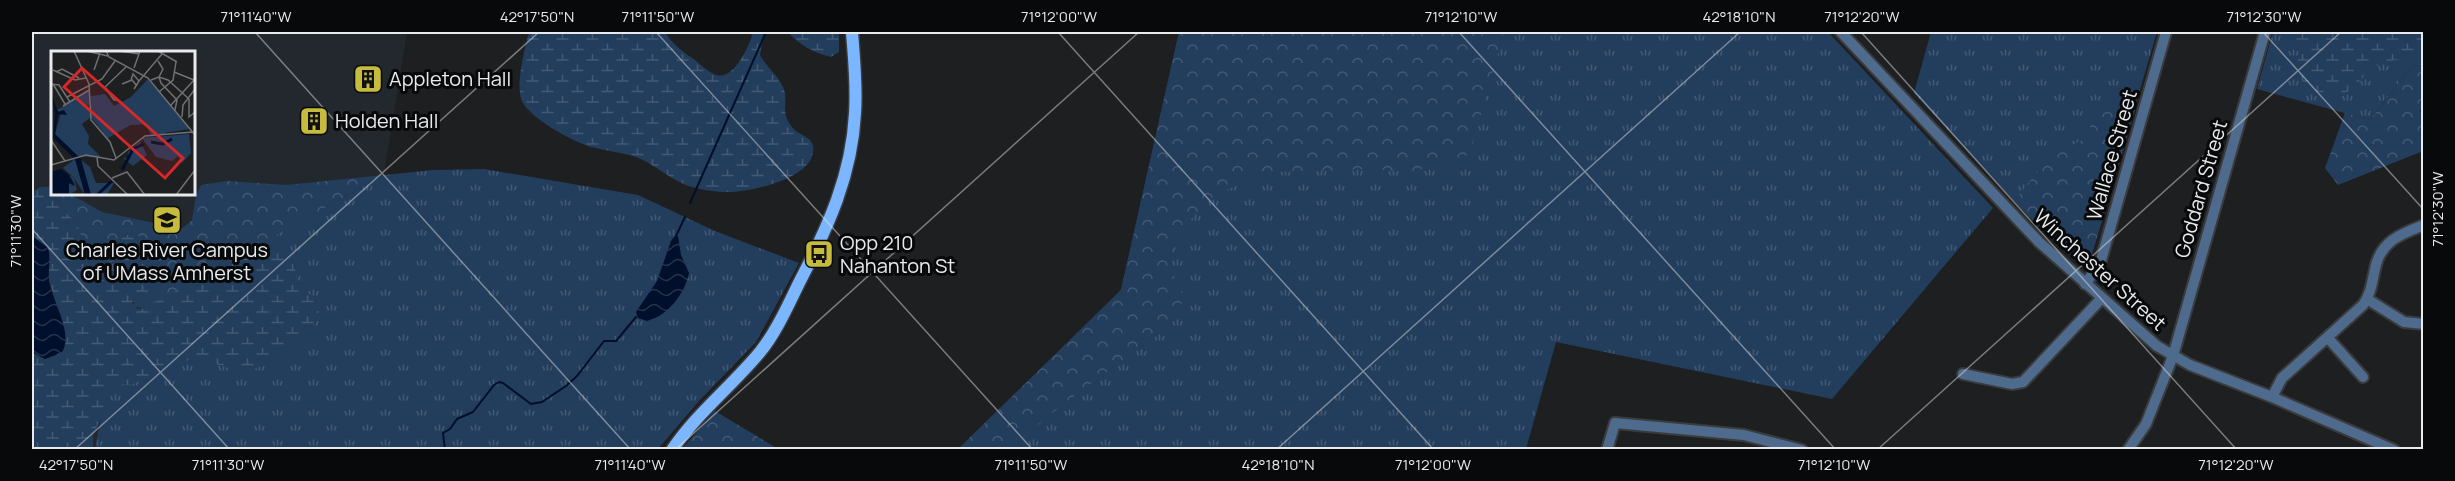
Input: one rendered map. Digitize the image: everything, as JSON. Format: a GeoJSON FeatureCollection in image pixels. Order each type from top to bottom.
{"type":"FeatureCollection","features":[{"type":"Feature","properties":{"kind":"main road"},"geometry":{"type":"LineString","coordinates":[[672,450],[704,409],[750,363],[769,339],[830,221],[844,181],[854,125],[852,32]]}},
{"type":"Feature","properties":{"kind":"street","name":"Winchester Street"},"geometry":{"type":"LineString","coordinates":[[1841,32],[2018,220],[2101,299],[2153,343],[2173,356],[2210,374],[2272,397],[2394,450]]}},
{"type":"Feature","properties":{"kind":"street","name":"Wallace Street"},"geometry":{"type":"LineString","coordinates":[[2085,284],[2100,264],[2166,32]]}},
{"type":"Feature","properties":{"kind":"street","name":"Goddard Street"},"geometry":{"type":"LineString","coordinates":[[2128,450],[2146,424],[2173,356],[2265,32]]}},
{"type":"Feature","properties":{"kind":"street"},"geometry":{"type":"LineString","coordinates":[[2272,397],[2282,378],[2359,310],[2367,299],[2378,258],[2386,245],[2398,235],[2424,225]]}},
{"type":"Feature","properties":{"kind":"street"},"geometry":{"type":"LineString","coordinates":[[1963,374],[2012,384],[2022,382],[2101,299]]}},
{"type":"Feature","properties":{"kind":"street"},"geometry":{"type":"LineString","coordinates":[[2367,299],[2404,322],[2424,324]]}},
{"type":"Feature","properties":{"kind":"street"},"geometry":{"type":"LineString","coordinates":[[2328,338],[2363,377]]}},
{"type":"Feature","properties":{"kind":"street"},"geometry":{"type":"LineString","coordinates":[[1608,450],[1615,423],[1744,435],[1784,443],[1802,450]]}},
{"type":"Feature","properties":{"kind":"shaded area","name":"Charles River Campus of UMass Amherst"},"geometry":{"type":"Polygon","coordinates":[[[32,32],[407,32],[384,175],[118,322],[95,449],[32,431],[32,32]]]}},
{"type":"Feature","properties":{"kind":"green space"},"geometry":{"type":"Polygon","coordinates":[[[529,32],[665,32],[682,51],[709,71],[721,76],[733,70],[743,57],[752,36],[751,32],[764,32],[760,55],[783,88],[785,114],[789,122],[795,130],[810,140],[813,152],[802,170],[791,177],[751,190],[719,192],[684,184],[636,157],[591,147],[574,140],[544,123],[523,103],[520,79],[529,32]]]}},
{"type":"Feature","properties":{"kind":"green space"},"geometry":{"type":"Polygon","coordinates":[[[788,32],[839,32],[839,52],[831,57],[819,53],[802,45],[788,32]]]}},
{"type":"Feature","properties":{"kind":"green space"},"geometry":{"type":"Polygon","coordinates":[[[1179,32],[1828,32],[1993,208],[1832,399],[1556,342],[1526,449],[958,450],[1121,290],[1179,32]]]}},
{"type":"Feature","properties":{"kind":"green space"},"geometry":{"type":"Polygon","coordinates":[[[1179,32],[1504,32],[1472,147],[1467,155],[1453,164],[1406,172],[1375,169],[1277,172],[1246,180],[1212,198],[1188,222],[1173,254],[1170,269],[1184,297],[1176,318],[1160,333],[1061,406],[1010,449],[958,449],[1121,290],[1179,32]]]}},
{"type":"Feature","properties":{"kind":"green space"},"geometry":{"type":"Polygon","coordinates":[[[1931,32],[2157,32],[2089,263],[2079,264],[2029,217],[1914,93],[1931,32]]]}},
{"type":"Feature","properties":{"kind":"green space"},"geometry":{"type":"Polygon","coordinates":[[[2273,32],[2423,32],[2423,65],[2412,66],[2370,120],[2257,89],[2273,32]]]}},
{"type":"Feature","properties":{"kind":"green space"},"geometry":{"type":"Polygon","coordinates":[[[2287,32],[2423,32],[2423,57],[2386,62],[2367,73],[2347,92],[2329,95],[2315,91],[2304,83],[2298,66],[2299,46],[2287,32]]]}},
{"type":"Feature","properties":{"kind":"green space"},"geometry":{"type":"Polygon","coordinates":[[[2423,65],[2423,109],[2420,110],[2423,119],[2423,151],[2338,185],[2325,168],[2345,113],[2370,120],[2412,66],[2423,65]]]}},
{"type":"Feature","properties":{"kind":"green space"},"geometry":{"type":"Polygon","coordinates":[[[2127,103],[2135,110],[2090,261],[2082,265],[2014,201],[2053,156],[2091,135],[2090,120],[2114,105],[2127,103]]]}},
{"type":"Feature","properties":{"kind":"green space"},"geometry":{"type":"Polygon","coordinates":[[[484,169],[638,195],[715,231],[799,263],[756,342],[699,401],[658,449],[32,450],[32,431],[95,449],[118,322],[384,175],[433,170],[484,169]]]}},
{"type":"Feature","properties":{"kind":"green space"},"geometry":{"type":"Polygon","coordinates":[[[384,175],[143,309],[134,306],[133,300],[149,289],[157,279],[164,262],[166,244],[117,242],[116,261],[105,263],[102,272],[95,273],[88,261],[77,223],[51,195],[72,195],[102,212],[179,231],[192,220],[196,195],[201,185],[227,181],[286,185],[384,175]]]}},
{"type":"Feature","properties":{"kind":"green space"},"geometry":{"type":"Polygon","coordinates":[[[40,187],[51,187],[51,195],[40,187]]]}},
{"type":"Feature","properties":{"kind":"green space"},"geometry":{"type":"Polygon","coordinates":[[[40,187],[58,200],[68,215],[77,223],[88,261],[95,273],[101,272],[105,263],[116,261],[117,242],[123,237],[136,235],[154,242],[168,243],[171,255],[165,262],[158,281],[152,288],[136,297],[132,303],[138,309],[143,309],[255,247],[261,247],[279,251],[293,263],[299,287],[318,301],[318,315],[305,337],[294,347],[259,367],[242,370],[191,359],[130,385],[107,386],[106,407],[93,436],[93,449],[32,449],[35,435],[32,429],[32,352],[45,359],[57,355],[64,331],[37,239],[32,236],[34,209],[32,192],[40,187]]]}},
{"type":"Feature","properties":{"kind":"green space"},"geometry":{"type":"Polygon","coordinates":[[[715,411],[778,449],[682,449],[715,411]]]}},
{"type":"Feature","properties":{"kind":"water"},"geometry":{"type":"Polygon","coordinates":[[[32,236],[48,248],[49,281],[64,326],[65,344],[62,352],[45,359],[32,352],[32,236]]]}},
{"type":"Feature","properties":{"kind":"water"},"geometry":{"type":"Polygon","coordinates":[[[678,236],[681,255],[689,273],[684,288],[674,303],[662,314],[647,321],[638,318],[636,312],[657,281],[671,241],[678,236]]]}},
{"type":"Feature","properties":{"kind":"waterway"},"geometry":{"type":"LineString","coordinates":[[690,203],[766,32]]}},
{"type":"Feature","properties":{"kind":"waterway"},"geometry":{"type":"LineString","coordinates":[[676,236],[685,217]]}},
{"type":"Feature","properties":{"kind":"waterway"},"geometry":{"type":"LineString","coordinates":[[445,450],[443,433],[450,429],[457,419],[473,412],[494,385],[499,382],[503,383],[531,404],[542,402],[577,376],[604,341],[616,341],[636,317]]}},
{"type":"Feature","properties":{"kind":"place","name":"Appleton Hall"},"geometry":{"type":"Point","coordinates":[368,79]}},
{"type":"Feature","properties":{"kind":"place","name":"Holden Hall"},"geometry":{"type":"Point","coordinates":[314,121]}},
{"type":"Feature","properties":{"kind":"place","name":"Charles River Campus of UMass Amherst"},"geometry":{"type":"Point","coordinates":[167,220]}},
{"type":"Feature","properties":{"kind":"place","name":"Opp 210 Nahanton St"},"geometry":{"type":"Point","coordinates":[819,254]}}]}
